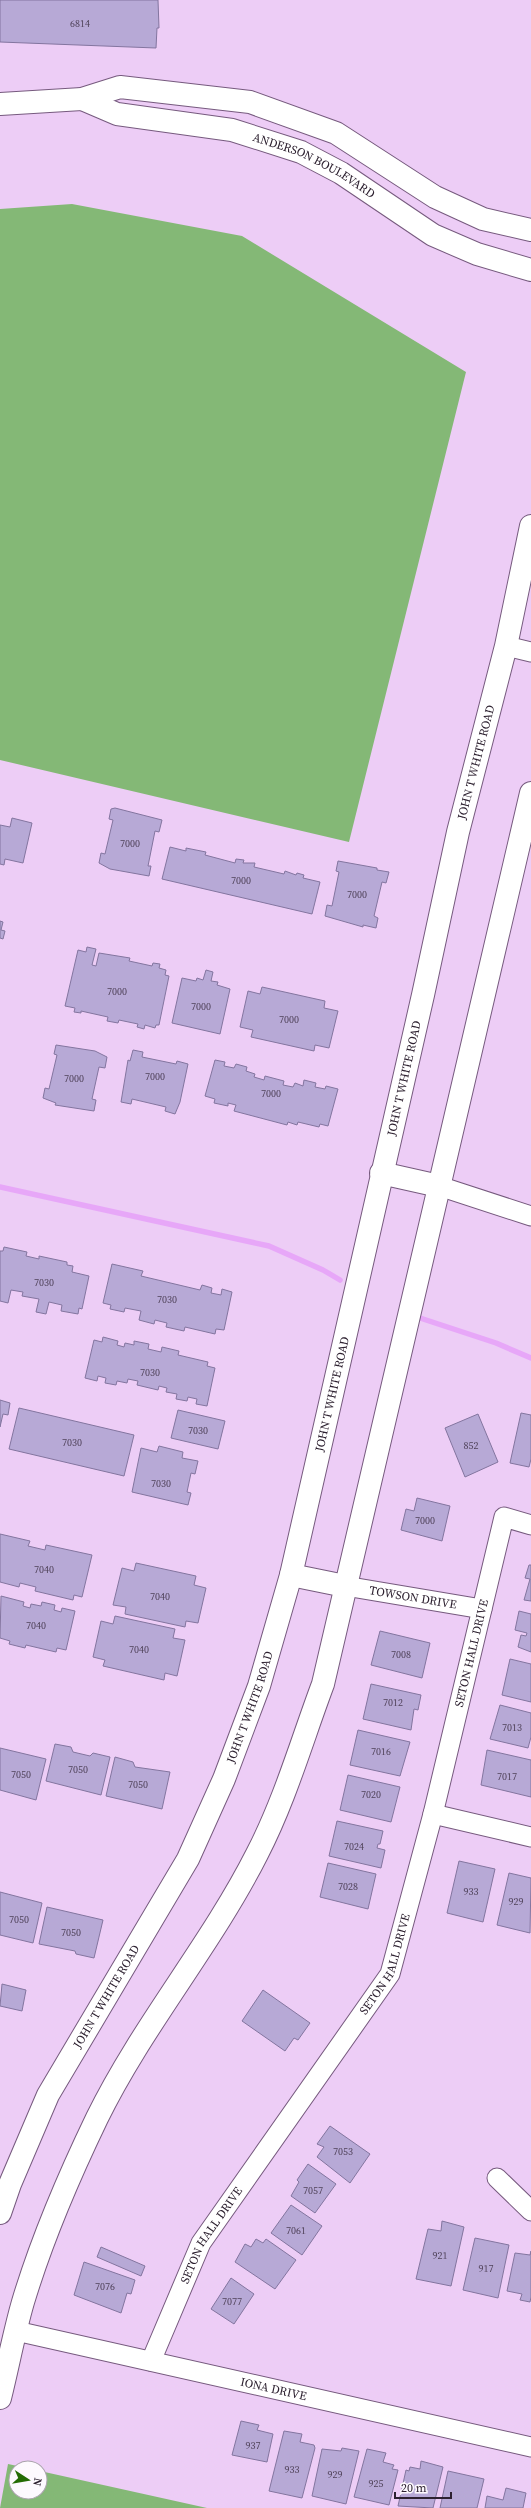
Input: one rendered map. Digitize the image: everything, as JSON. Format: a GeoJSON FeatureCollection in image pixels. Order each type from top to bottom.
{"type":"FeatureCollection","features":[{"type":"Feature","properties":{"kind":"main road","name":"ANDERSON BOULEVARD"},"geometry":{"type":"LineString","coordinates":[[0,104],[82,99],[120,87],[250,102],[336,133],[435,197],[483,219],[531,230]]}},
{"type":"Feature","properties":{"kind":"main road","name":"ANDERSON BOULEVARD"},"geometry":{"type":"LineString","coordinates":[[82,99],[117,114],[232,130],[301,152],[341,173],[433,235],[476,254],[531,270]]}},
{"type":"Feature","properties":{"kind":"main road"},"geometry":{"type":"LineString","coordinates":[[341,173],[358,147]]}},
{"type":"Feature","properties":{"kind":"main road","name":"JOHN T WHITE ROAD"},"geometry":{"type":"LineString","coordinates":[[0,2213],[10,2184],[48,2095],[180,1872],[218,1792],[259,1686],[291,1575],[381,1173],[423,995],[458,832],[506,646],[531,526]]}},
{"type":"Feature","properties":{"kind":"main road"},"geometry":{"type":"LineString","coordinates":[[0,2398],[24,2302],[45,2240],[97,2118],[258,1853],[277,1809],[323,1684],[439,1186],[482,1010],[531,793]]}},
{"type":"Feature","properties":{"kind":"main road"},"geometry":{"type":"LineString","coordinates":[[381,1173],[439,1186]]}},
{"type":"Feature","properties":{"kind":"main road"},"geometry":{"type":"LineString","coordinates":[[291,1575],[345,1586]]}},
{"type":"Feature","properties":{"kind":"street"},"geometry":{"type":"LineString","coordinates":[[506,646],[531,652]]}},
{"type":"Feature","properties":{"kind":"street"},"geometry":{"type":"LineString","coordinates":[[439,1186],[531,1216]]}},
{"type":"Feature","properties":{"kind":"street","name":"SETON HALL DRIVE"},"geometry":{"type":"LineString","coordinates":[[150,2361],[201,2243],[390,1974],[433,1814],[504,1517],[531,1525]]}},
{"type":"Feature","properties":{"kind":"street","name":"TOWSON DRIVE"},"geometry":{"type":"LineString","coordinates":[[345,1586],[482,1609]]}},
{"type":"Feature","properties":{"kind":"street"},"geometry":{"type":"LineString","coordinates":[[433,1814],[531,1836]]}},
{"type":"Feature","properties":{"kind":"street"},"geometry":{"type":"LineString","coordinates":[[497,2178],[531,2211]]}},
{"type":"Feature","properties":{"kind":"street","name":"IONA DRIVE"},"geometry":{"type":"LineString","coordinates":[[16,2331],[531,2447]]}},
{"type":"Feature","properties":{"kind":"green space"},"geometry":{"type":"Polygon","coordinates":[[[72,204],[242,236],[466,372],[349,842],[0,760],[0,209],[72,204]]]}},
{"type":"Feature","properties":{"kind":"green space"},"geometry":{"type":"Polygon","coordinates":[[[8,2464],[8,2500],[48,2500],[48,2473],[207,2508],[0,2508],[8,2464]]]}},
{"type":"Feature","properties":{"kind":"building"},"geometry":{"type":"Polygon","coordinates":[[[0,0],[158,0],[159,28],[157,28],[156,48],[0,42],[0,0]]]}},
{"type":"Feature","properties":{"kind":"building"},"geometry":{"type":"Polygon","coordinates":[[[115,808],[162,820],[159,832],[155,831],[148,866],[151,866],[149,876],[110,869],[99,863],[101,853],[105,854],[113,820],[109,819],[111,809],[115,808]]]}},
{"type":"Feature","properties":{"kind":"building"},"geometry":{"type":"Polygon","coordinates":[[[12,818],[32,823],[23,863],[5,859],[4,865],[0,864],[0,825],[10,827],[12,818]]]}},
{"type":"Feature","properties":{"kind":"building"},"geometry":{"type":"Polygon","coordinates":[[[170,847],[186,851],[186,848],[206,852],[205,855],[235,863],[236,859],[244,860],[243,863],[255,863],[254,867],[284,874],[285,871],[296,875],[297,873],[304,875],[303,878],[320,882],[312,914],[162,879],[170,847]]]}},
{"type":"Feature","properties":{"kind":"building"},"geometry":{"type":"Polygon","coordinates":[[[338,861],[377,868],[377,870],[389,872],[386,883],[382,882],[374,916],[378,918],[376,928],[363,925],[363,927],[325,916],[327,905],[332,906],[339,872],[336,871],[338,861]]]}},
{"type":"Feature","properties":{"kind":"building"},"geometry":{"type":"Polygon","coordinates":[[[0,921],[3,922],[1,930],[5,931],[3,939],[0,938],[0,921]]]}},
{"type":"Feature","properties":{"kind":"building"},"geometry":{"type":"Polygon","coordinates":[[[87,947],[96,949],[92,965],[96,966],[99,953],[130,958],[129,961],[152,966],[153,963],[160,964],[159,968],[166,970],[165,975],[169,976],[159,1025],[156,1025],[155,1028],[145,1025],[144,1029],[137,1027],[138,1024],[119,1020],[118,1023],[107,1021],[108,1017],[81,1011],[81,1013],[74,1012],[75,1008],[65,1006],[78,950],[86,952],[87,947]]]}},
{"type":"Feature","properties":{"kind":"building"},"geometry":{"type":"Polygon","coordinates":[[[206,970],[213,972],[211,981],[218,982],[217,985],[230,989],[220,1034],[172,1023],[182,978],[196,981],[197,978],[203,980],[206,970]]]}},
{"type":"Feature","properties":{"kind":"building"},"geometry":{"type":"Polygon","coordinates":[[[262,987],[325,1001],[324,1008],[338,1011],[329,1048],[315,1045],[314,1051],[251,1037],[253,1030],[240,1027],[248,991],[260,994],[262,987]]]}},
{"type":"Feature","properties":{"kind":"building"},"geometry":{"type":"Polygon","coordinates":[[[56,1045],[95,1051],[107,1057],[105,1068],[99,1067],[92,1099],[96,1100],[94,1111],[55,1105],[56,1103],[43,1098],[45,1088],[49,1089],[57,1055],[54,1054],[56,1045]]]}},
{"type":"Feature","properties":{"kind":"building"},"geometry":{"type":"Polygon","coordinates":[[[133,1050],[143,1052],[142,1057],[176,1064],[177,1061],[188,1064],[180,1102],[175,1114],[165,1111],[166,1107],[132,1099],[131,1104],[121,1102],[128,1060],[130,1061],[133,1050]]]}},
{"type":"Feature","properties":{"kind":"building"},"geometry":{"type":"Polygon","coordinates":[[[215,1060],[225,1062],[224,1066],[234,1068],[236,1064],[247,1067],[246,1071],[255,1074],[254,1077],[264,1080],[265,1076],[284,1081],[283,1085],[293,1087],[295,1083],[303,1086],[304,1080],[316,1083],[315,1087],[325,1089],[326,1086],[338,1089],[328,1126],[320,1124],[319,1127],[298,1122],[297,1125],[288,1122],[287,1125],[234,1111],[236,1105],[228,1103],[228,1106],[214,1103],[215,1099],[205,1096],[215,1060]]]}},
{"type":"Feature","properties":{"kind":"building"},"geometry":{"type":"Polygon","coordinates":[[[4,1247],[27,1252],[26,1256],[39,1259],[39,1256],[67,1262],[67,1265],[73,1266],[72,1272],[89,1276],[82,1309],[79,1308],[78,1314],[61,1311],[62,1305],[49,1302],[46,1314],[36,1312],[39,1299],[22,1296],[23,1292],[11,1290],[8,1303],[0,1301],[0,1251],[3,1251],[4,1247]]]}},
{"type":"Feature","properties":{"kind":"building"},"geometry":{"type":"Polygon","coordinates":[[[112,1264],[143,1271],[141,1276],[200,1290],[202,1285],[212,1288],[211,1293],[221,1295],[222,1289],[232,1292],[224,1330],[216,1329],[215,1334],[185,1327],[184,1331],[166,1327],[167,1323],[155,1320],[154,1324],[139,1320],[141,1311],[125,1308],[124,1312],[110,1309],[111,1305],[103,1303],[112,1264]]]}},
{"type":"Feature","properties":{"kind":"building"},"geometry":{"type":"Polygon","coordinates":[[[103,1337],[118,1341],[117,1345],[124,1347],[125,1343],[134,1345],[134,1341],[149,1344],[148,1349],[161,1352],[162,1347],[179,1351],[178,1355],[208,1362],[207,1366],[215,1368],[207,1406],[196,1404],[197,1399],[188,1397],[187,1401],[176,1399],[177,1394],[166,1392],[167,1388],[159,1386],[158,1390],[137,1385],[138,1381],[128,1379],[127,1383],[117,1381],[116,1385],[105,1383],[106,1378],[98,1376],[97,1381],[85,1378],[94,1340],[102,1342],[103,1337]]]}},
{"type":"Feature","properties":{"kind":"building"},"geometry":{"type":"Polygon","coordinates":[[[0,1400],[10,1403],[8,1415],[3,1414],[0,1427],[0,1400]]]}},
{"type":"Feature","properties":{"kind":"building"},"geometry":{"type":"Polygon","coordinates":[[[19,1408],[134,1435],[124,1476],[9,1449],[19,1408]]]}},
{"type":"Feature","properties":{"kind":"building"},"geometry":{"type":"Polygon","coordinates":[[[178,1410],[225,1421],[218,1449],[171,1438],[178,1410]]]}},
{"type":"Feature","properties":{"kind":"building"},"geometry":{"type":"Polygon","coordinates":[[[521,1413],[531,1415],[531,1459],[529,1467],[510,1463],[521,1413]]]}},
{"type":"Feature","properties":{"kind":"building"},"geometry":{"type":"Polygon","coordinates":[[[478,1414],[498,1462],[465,1477],[445,1428],[478,1414]]]}},
{"type":"Feature","properties":{"kind":"building"},"geometry":{"type":"Polygon","coordinates":[[[159,1446],[183,1452],[182,1458],[198,1461],[195,1474],[191,1473],[187,1492],[191,1493],[188,1505],[132,1492],[141,1448],[157,1452],[159,1446]]]}},
{"type":"Feature","properties":{"kind":"building"},"geometry":{"type":"Polygon","coordinates":[[[417,1498],[450,1506],[442,1541],[401,1530],[406,1509],[414,1511],[417,1498]]]}},
{"type":"Feature","properties":{"kind":"building"},"geometry":{"type":"Polygon","coordinates":[[[0,1534],[30,1541],[28,1546],[45,1550],[46,1545],[92,1555],[82,1597],[74,1595],[73,1600],[35,1591],[36,1587],[20,1583],[19,1587],[0,1582],[0,1534]]]}},
{"type":"Feature","properties":{"kind":"building"},"geometry":{"type":"Polygon","coordinates":[[[136,1563],[196,1576],[194,1585],[206,1588],[198,1623],[186,1621],[185,1627],[125,1614],[126,1607],[113,1605],[122,1568],[134,1571],[136,1563]]]}},
{"type":"Feature","properties":{"kind":"building"},"geometry":{"type":"Polygon","coordinates":[[[529,1565],[531,1565],[531,1601],[524,1600],[530,1579],[525,1578],[529,1565]]]}},
{"type":"Feature","properties":{"kind":"building"},"geometry":{"type":"Polygon","coordinates":[[[1,1596],[24,1602],[23,1606],[30,1608],[31,1604],[41,1606],[42,1602],[55,1605],[54,1610],[61,1612],[62,1608],[75,1611],[66,1650],[57,1648],[56,1652],[26,1645],[25,1648],[9,1644],[10,1641],[0,1638],[1,1596]]]}},
{"type":"Feature","properties":{"kind":"building"},"geometry":{"type":"Polygon","coordinates":[[[519,1611],[531,1614],[531,1652],[518,1647],[521,1635],[526,1636],[527,1633],[515,1630],[519,1611]]]}},
{"type":"Feature","properties":{"kind":"building"},"geometry":{"type":"Polygon","coordinates":[[[115,1616],[175,1629],[173,1638],[185,1640],[177,1676],[165,1673],[164,1680],[103,1666],[105,1660],[93,1657],[101,1621],[113,1624],[115,1616]]]}},
{"type":"Feature","properties":{"kind":"building"},"geometry":{"type":"Polygon","coordinates":[[[380,1631],[430,1643],[422,1678],[371,1665],[380,1631]]]}},
{"type":"Feature","properties":{"kind":"building"},"geometry":{"type":"Polygon","coordinates":[[[510,1659],[531,1664],[531,1702],[502,1695],[510,1659]]]}},
{"type":"Feature","properties":{"kind":"building"},"geometry":{"type":"Polygon","coordinates":[[[371,1684],[421,1695],[418,1710],[414,1709],[411,1730],[363,1719],[371,1684]]]}},
{"type":"Feature","properties":{"kind":"building"},"geometry":{"type":"Polygon","coordinates":[[[500,1705],[531,1713],[531,1737],[528,1748],[490,1739],[500,1705]]]}},
{"type":"Feature","properties":{"kind":"building"},"geometry":{"type":"Polygon","coordinates":[[[358,1730],[410,1742],[400,1776],[350,1765],[358,1730]]]}},
{"type":"Feature","properties":{"kind":"building"},"geometry":{"type":"Polygon","coordinates":[[[55,1744],[71,1747],[73,1752],[90,1756],[93,1753],[110,1757],[101,1795],[46,1781],[55,1744]]]}},
{"type":"Feature","properties":{"kind":"building"},"geometry":{"type":"Polygon","coordinates":[[[0,1748],[46,1759],[36,1800],[0,1790],[0,1748]]]}},
{"type":"Feature","properties":{"kind":"building"},"geometry":{"type":"Polygon","coordinates":[[[487,1750],[531,1760],[531,1797],[481,1785],[487,1750]]]}},
{"type":"Feature","properties":{"kind":"building"},"geometry":{"type":"Polygon","coordinates":[[[115,1757],[133,1762],[135,1767],[170,1772],[162,1809],[106,1796],[115,1757]]]}},
{"type":"Feature","properties":{"kind":"building"},"geometry":{"type":"Polygon","coordinates":[[[348,1775],[400,1787],[391,1822],[340,1810],[348,1775]]]}},
{"type":"Feature","properties":{"kind":"building"},"geometry":{"type":"Polygon","coordinates":[[[337,1821],[383,1831],[380,1844],[378,1844],[377,1848],[385,1850],[381,1868],[329,1856],[337,1821]]]}},
{"type":"Feature","properties":{"kind":"building"},"geometry":{"type":"Polygon","coordinates":[[[459,1861],[495,1869],[483,1922],[447,1913],[459,1861]]]}},
{"type":"Feature","properties":{"kind":"building"},"geometry":{"type":"Polygon","coordinates":[[[328,1863],[376,1874],[368,1909],[320,1897],[328,1863]]]}},
{"type":"Feature","properties":{"kind":"building"},"geometry":{"type":"Polygon","coordinates":[[[509,1873],[531,1878],[530,1933],[497,1925],[509,1873]]]}},
{"type":"Feature","properties":{"kind":"building"},"geometry":{"type":"Polygon","coordinates":[[[0,1892],[42,1903],[33,1943],[0,1935],[0,1892]]]}},
{"type":"Feature","properties":{"kind":"building"},"geometry":{"type":"Polygon","coordinates":[[[47,1907],[103,1920],[94,1958],[76,1954],[75,1951],[39,1944],[47,1907]]]}},
{"type":"Feature","properties":{"kind":"building"},"geometry":{"type":"Polygon","coordinates":[[[2,1984],[26,1990],[22,2011],[0,2006],[2,1984]]]}},
{"type":"Feature","properties":{"kind":"building"},"geometry":{"type":"Polygon","coordinates":[[[263,1990],[310,2023],[298,2040],[294,2038],[285,2051],[242,2021],[263,1990]]]}},
{"type":"Feature","properties":{"kind":"building"},"geometry":{"type":"Polygon","coordinates":[[[330,2126],[370,2154],[350,2183],[317,2157],[324,2147],[317,2144],[330,2126]]]}},
{"type":"Feature","properties":{"kind":"building"},"geometry":{"type":"Polygon","coordinates":[[[308,2164],[336,2184],[315,2213],[291,2196],[299,2182],[297,2180],[308,2164]]]}},
{"type":"Feature","properties":{"kind":"building"},"geometry":{"type":"Polygon","coordinates":[[[291,2205],[322,2226],[302,2255],[271,2233],[291,2205]]]}},
{"type":"Feature","properties":{"kind":"building"},"geometry":{"type":"Polygon","coordinates":[[[442,2221],[464,2227],[451,2286],[416,2279],[428,2229],[441,2231],[442,2221]]]}},
{"type":"Feature","properties":{"kind":"building"},"geometry":{"type":"Polygon","coordinates":[[[475,2238],[509,2245],[498,2298],[463,2290],[475,2238]]]}},
{"type":"Feature","properties":{"kind":"building"},"geometry":{"type":"Polygon","coordinates":[[[256,2239],[263,2243],[266,2239],[296,2260],[275,2289],[235,2262],[245,2244],[251,2247],[256,2239]]]}},
{"type":"Feature","properties":{"kind":"building"},"geometry":{"type":"Polygon","coordinates":[[[101,2247],[145,2266],[141,2276],[97,2257],[101,2247]]]}},
{"type":"Feature","properties":{"kind":"building"},"geometry":{"type":"Polygon","coordinates":[[[531,2251],[530,2302],[520,2300],[522,2294],[507,2291],[515,2253],[530,2255],[531,2251]]]}},
{"type":"Feature","properties":{"kind":"building"},"geometry":{"type":"Polygon","coordinates":[[[84,2262],[135,2280],[131,2294],[127,2293],[121,2313],[74,2295],[84,2262]]]}},
{"type":"Feature","properties":{"kind":"building"},"geometry":{"type":"Polygon","coordinates":[[[231,2278],[254,2294],[234,2324],[211,2309],[231,2278]]]}},
{"type":"Feature","properties":{"kind":"building"},"geometry":{"type":"Polygon","coordinates":[[[241,2421],[259,2425],[257,2430],[273,2434],[267,2462],[232,2455],[241,2421]]]}},
{"type":"Feature","properties":{"kind":"building"},"geometry":{"type":"Polygon","coordinates":[[[284,2431],[302,2434],[300,2442],[314,2445],[315,2448],[302,2498],[269,2491],[284,2431]]]}},
{"type":"Feature","properties":{"kind":"building"},"geometry":{"type":"Polygon","coordinates":[[[342,2448],[359,2451],[346,2504],[312,2496],[322,2449],[341,2451],[342,2448]]]}},
{"type":"Feature","properties":{"kind":"building"},"geometry":{"type":"Polygon","coordinates":[[[367,2449],[386,2453],[383,2462],[394,2465],[392,2469],[398,2470],[389,2505],[354,2497],[367,2449]]]}},
{"type":"Feature","properties":{"kind":"building"},"geometry":{"type":"Polygon","coordinates":[[[421,2461],[443,2467],[433,2508],[398,2506],[406,2470],[409,2471],[410,2467],[420,2469],[421,2461]]]}},
{"type":"Feature","properties":{"kind":"building"},"geometry":{"type":"Polygon","coordinates":[[[448,2471],[484,2479],[477,2508],[440,2508],[448,2471]]]}},
{"type":"Feature","properties":{"kind":"building"},"geometry":{"type":"Polygon","coordinates":[[[506,2488],[526,2493],[523,2508],[485,2508],[487,2496],[503,2500],[506,2488]]]}},
{"type":"Feature","properties":{"kind":"waterway"},"geometry":{"type":"LineString","coordinates":[[0,1187],[269,1246],[323,1270],[340,1280]]}},
{"type":"Feature","properties":{"kind":"waterway"},"geometry":{"type":"LineString","coordinates":[[417,1317],[496,1343],[531,1358]]}}]}
